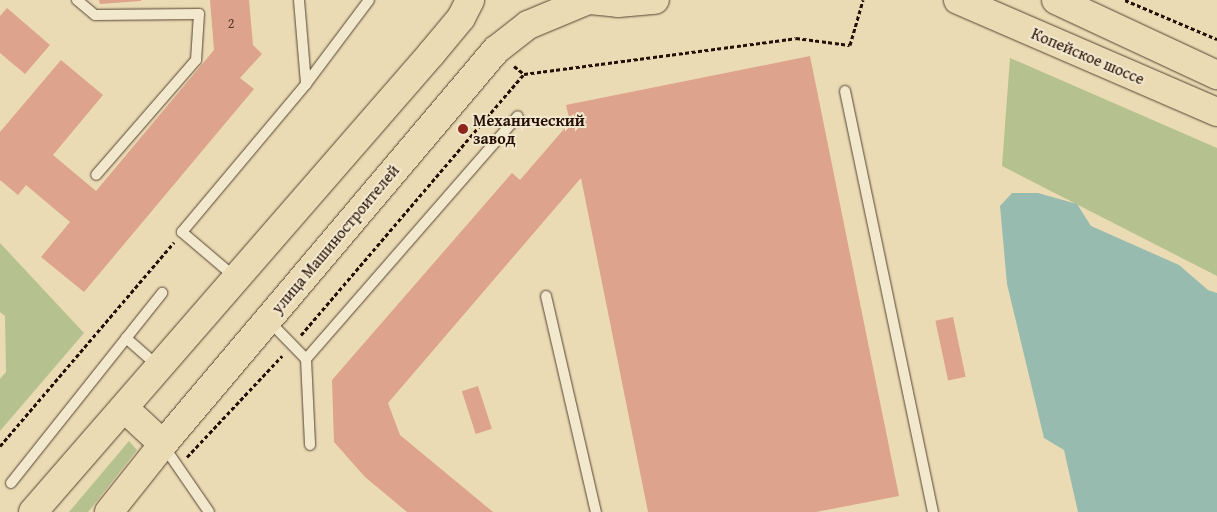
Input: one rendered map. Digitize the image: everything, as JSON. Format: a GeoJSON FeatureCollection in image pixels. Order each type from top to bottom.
{"type":"FeatureCollection","features":[{"type":"Feature","properties":{"kind":"main road"},"geometry":{"type":"LineString","coordinates":[[33,512],[432,54],[461,18],[470,0]]}},
{"type":"Feature","properties":{"kind":"main road"},"geometry":{"type":"LineString","coordinates":[[589,0],[618,3],[655,0]]}},
{"type":"Feature","properties":{"kind":"main road","name":"улица Машиностроителей"},"geometry":{"type":"LineString","coordinates":[[109,512],[162,444],[496,50],[528,25],[589,0]]}},
{"type":"Feature","properties":{"kind":"main road","name":"Копейское шоссе"},"geometry":{"type":"LineString","coordinates":[[958,0],[1217,112]]}},
{"type":"Feature","properties":{"kind":"main road"},"geometry":{"type":"LineString","coordinates":[[1056,0],[1217,75]]}},
{"type":"Feature","properties":{"kind":"main road"},"geometry":{"type":"LineString","coordinates":[[124,408],[162,444]]}},
{"type":"Feature","properties":{"kind":"lane"},"geometry":{"type":"LineString","coordinates":[[77,0],[95,15],[199,14],[196,60],[96,175]]}},
{"type":"Feature","properties":{"kind":"lane"},"geometry":{"type":"LineString","coordinates":[[299,0],[306,84]]}},
{"type":"Feature","properties":{"kind":"lane"},"geometry":{"type":"LineString","coordinates":[[236,278],[182,232],[306,84],[369,0]]}},
{"type":"Feature","properties":{"kind":"lane"},"geometry":{"type":"LineString","coordinates":[[845,91],[933,512]]}},
{"type":"Feature","properties":{"kind":"lane"},"geometry":{"type":"LineString","coordinates":[[306,359],[518,116]]}},
{"type":"Feature","properties":{"kind":"lane"},"geometry":{"type":"LineString","coordinates":[[11,483],[162,293]]}},
{"type":"Feature","properties":{"kind":"lane"},"geometry":{"type":"LineString","coordinates":[[546,296],[596,512]]}},
{"type":"Feature","properties":{"kind":"lane"},"geometry":{"type":"LineString","coordinates":[[268,320],[306,359],[310,445]]}},
{"type":"Feature","properties":{"kind":"lane"},"geometry":{"type":"LineString","coordinates":[[126,338],[159,367]]}},
{"type":"Feature","properties":{"kind":"lane"},"geometry":{"type":"LineString","coordinates":[[162,444],[209,512]]}},
{"type":"Feature","properties":{"kind":"path"},"geometry":{"type":"LineString","coordinates":[[179,466],[293,345],[524,74],[796,38],[850,46],[863,0]]}},
{"type":"Feature","properties":{"kind":"path"},"geometry":{"type":"LineString","coordinates":[[1125,0],[1217,39]]}},
{"type":"Feature","properties":{"kind":"path"},"geometry":{"type":"LineString","coordinates":[[0,446],[182,232]]}},
{"type":"Feature","properties":{"kind":"green space"},"geometry":{"type":"Polygon","coordinates":[[[1010,58],[1217,148],[1217,276],[1002,166],[1010,58]]]}},
{"type":"Feature","properties":{"kind":"green space"},"geometry":{"type":"Polygon","coordinates":[[[0,243],[84,333],[0,431],[0,379],[6,372],[5,316],[0,312],[0,243]]]}},
{"type":"Feature","properties":{"kind":"green space"},"geometry":{"type":"Polygon","coordinates":[[[129,441],[137,450],[88,512],[69,512],[129,441]]]}},
{"type":"Feature","properties":{"kind":"water"},"geometry":{"type":"Polygon","coordinates":[[[1012,193],[1038,193],[1077,204],[1091,226],[1179,265],[1208,290],[1217,293],[1217,512],[1078,512],[1064,450],[1044,438],[1007,284],[1000,206],[1012,193]]]}},
{"type":"Feature","properties":{"kind":"building"},"geometry":{"type":"Polygon","coordinates":[[[99,0],[141,0],[141,1],[100,4],[99,0]]]}},
{"type":"Feature","properties":{"kind":"building"},"geometry":{"type":"Polygon","coordinates":[[[210,0],[249,0],[253,45],[262,54],[240,78],[254,89],[84,292],[41,257],[70,222],[26,185],[18,195],[0,180],[0,132],[61,60],[103,95],[53,155],[96,191],[214,50],[210,0]]]}},
{"type":"Feature","properties":{"kind":"building"},"geometry":{"type":"Polygon","coordinates":[[[7,8],[50,45],[25,74],[0,53],[0,16],[7,8]]]}},
{"type":"Feature","properties":{"kind":"building"},"geometry":{"type":"Polygon","coordinates":[[[810,56],[899,496],[816,512],[648,512],[581,178],[388,403],[400,435],[493,512],[407,512],[365,477],[334,442],[332,380],[512,173],[520,180],[570,122],[566,105],[810,56]]]}},
{"type":"Feature","properties":{"kind":"building"},"geometry":{"type":"Polygon","coordinates":[[[953,317],[966,377],[948,380],[935,321],[953,317]]]}},
{"type":"Feature","properties":{"kind":"building"},"geometry":{"type":"Polygon","coordinates":[[[478,386],[492,429],[476,434],[462,391],[478,386]]]}},
{"type":"Feature","properties":{"kind":"place","name":"Механический завод"},"geometry":{"type":"Point","coordinates":[463,129]}}]}
